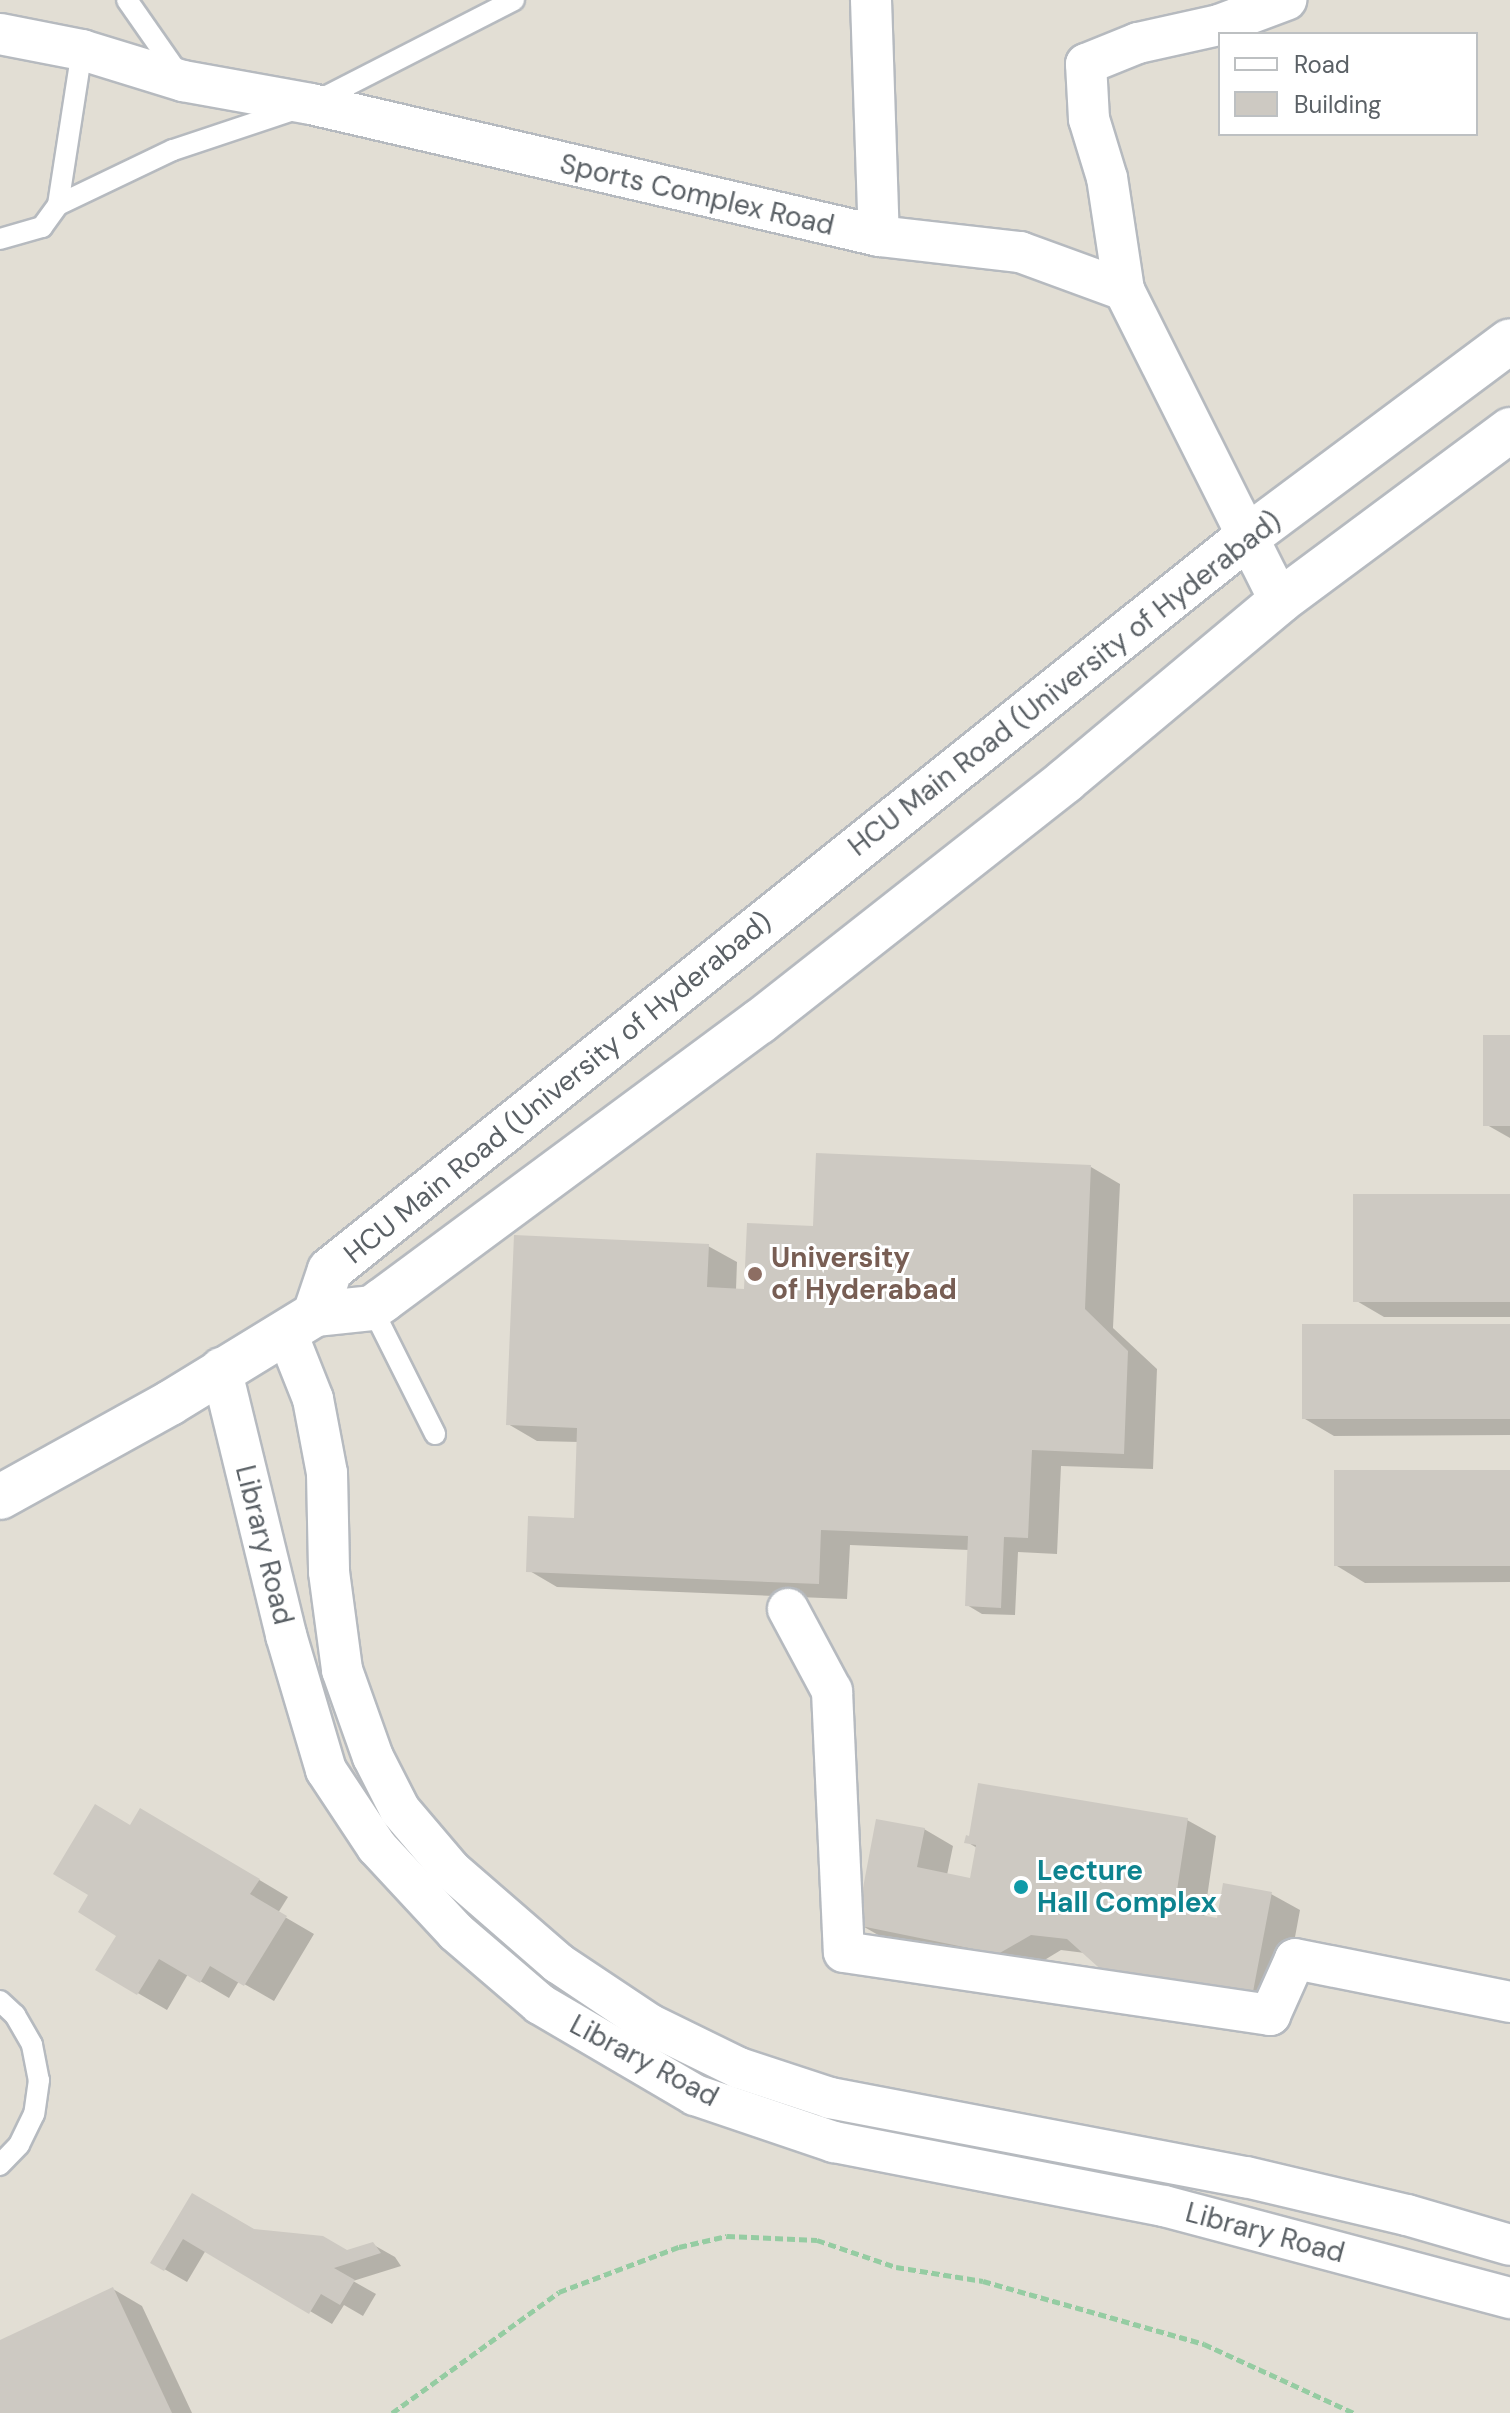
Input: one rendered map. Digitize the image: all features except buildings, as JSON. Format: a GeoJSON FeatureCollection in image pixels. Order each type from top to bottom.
{"type":"FeatureCollection","features":[{"type":"Feature","properties":{"kind":"street"},"geometry":{"type":"LineString","coordinates":[[871,0],[879,236]]}},
{"type":"Feature","properties":{"kind":"street"},"geometry":{"type":"LineString","coordinates":[[1280,601],[1124,290],[1107,178],[1089,119],[1086,64],[1138,43],[1219,25],[1286,0]]}},
{"type":"Feature","properties":{"kind":"street","name":"Sports Complex Road"},"geometry":{"type":"LineString","coordinates":[[0,34],[82,50],[183,81],[311,104],[879,236],[1020,252],[1124,290]]}},
{"type":"Feature","properties":{"kind":"street","name":"HCU Main Road (University of Hyderabad)"},"geometry":{"type":"LineString","coordinates":[[300,1322],[330,1270],[1246,538],[1510,341]]}},
{"type":"Feature","properties":{"kind":"street","name":"HCU Main Road (University of Hyderabad)"},"geometry":{"type":"LineString","coordinates":[[300,1322],[372,1308],[759,1022],[1054,790],[1280,601],[1510,430]]}},
{"type":"Feature","properties":{"kind":"street"},"geometry":{"type":"LineString","coordinates":[[0,1497],[170,1403],[221,1368],[300,1322],[327,1473],[329,1572],[342,1670],[373,1757],[400,1810],[451,1870],[558,1963],[662,2030],[739,2068],[830,2098],[1246,2177],[1407,2215],[1510,2245]]}},
{"type":"Feature","properties":{"kind":"street","name":"Library Road"},"geometry":{"type":"LineString","coordinates":[[221,1368],[286,1635],[326,1770],[377,1847],[456,1932],[540,2004],[695,2095],[834,2142],[1164,2206],[1510,2298]]}},
{"type":"Feature","properties":{"kind":"street"},"geometry":{"type":"LineString","coordinates":[[788,1609],[832,1691],[844,1952],[1270,2015],[1295,1959],[1510,2002]]}},
{"type":"Feature","properties":{"kind":"lane"},"geometry":{"type":"LineString","coordinates":[[127,0],[183,81]]}},
{"type":"Feature","properties":{"kind":"lane"},"geometry":{"type":"LineString","coordinates":[[58,205],[173,150],[311,104],[514,0]]}},
{"type":"Feature","properties":{"kind":"lane"},"geometry":{"type":"LineString","coordinates":[[0,239],[42,227],[58,205],[82,50]]}},
{"type":"Feature","properties":{"kind":"lane"},"geometry":{"type":"LineString","coordinates":[[372,1308],[435,1434]]}},
{"type":"Feature","properties":{"kind":"lane"},"geometry":{"type":"LineString","coordinates":[[0,2001],[15,2015],[32,2045],[39,2080],[34,2114],[19,2145],[0,2165]]}},
{"type":"Feature","properties":{"kind":"path"},"geometry":{"type":"LineString","coordinates":[[392,2413],[559,2292],[679,2247],[727,2236],[817,2240],[896,2267],[983,2281],[1175,2335],[1204,2344],[1354,2413]]}},
{"type":"Feature","properties":{"kind":"shaded area","name":"University of Hyderabad"},"geometry":{"type":"Polygon","coordinates":[[[0,0],[1510,0],[1510,2413],[0,2413],[0,0]]]}},
{"type":"Feature","properties":{"kind":"place","name":"University of Hyderabad"},"geometry":{"type":"Point","coordinates":[755,1274]}},
{"type":"Feature","properties":{"kind":"place","name":"Lecture Hall Complex"},"geometry":{"type":"Point","coordinates":[1021,1887]}}]}
